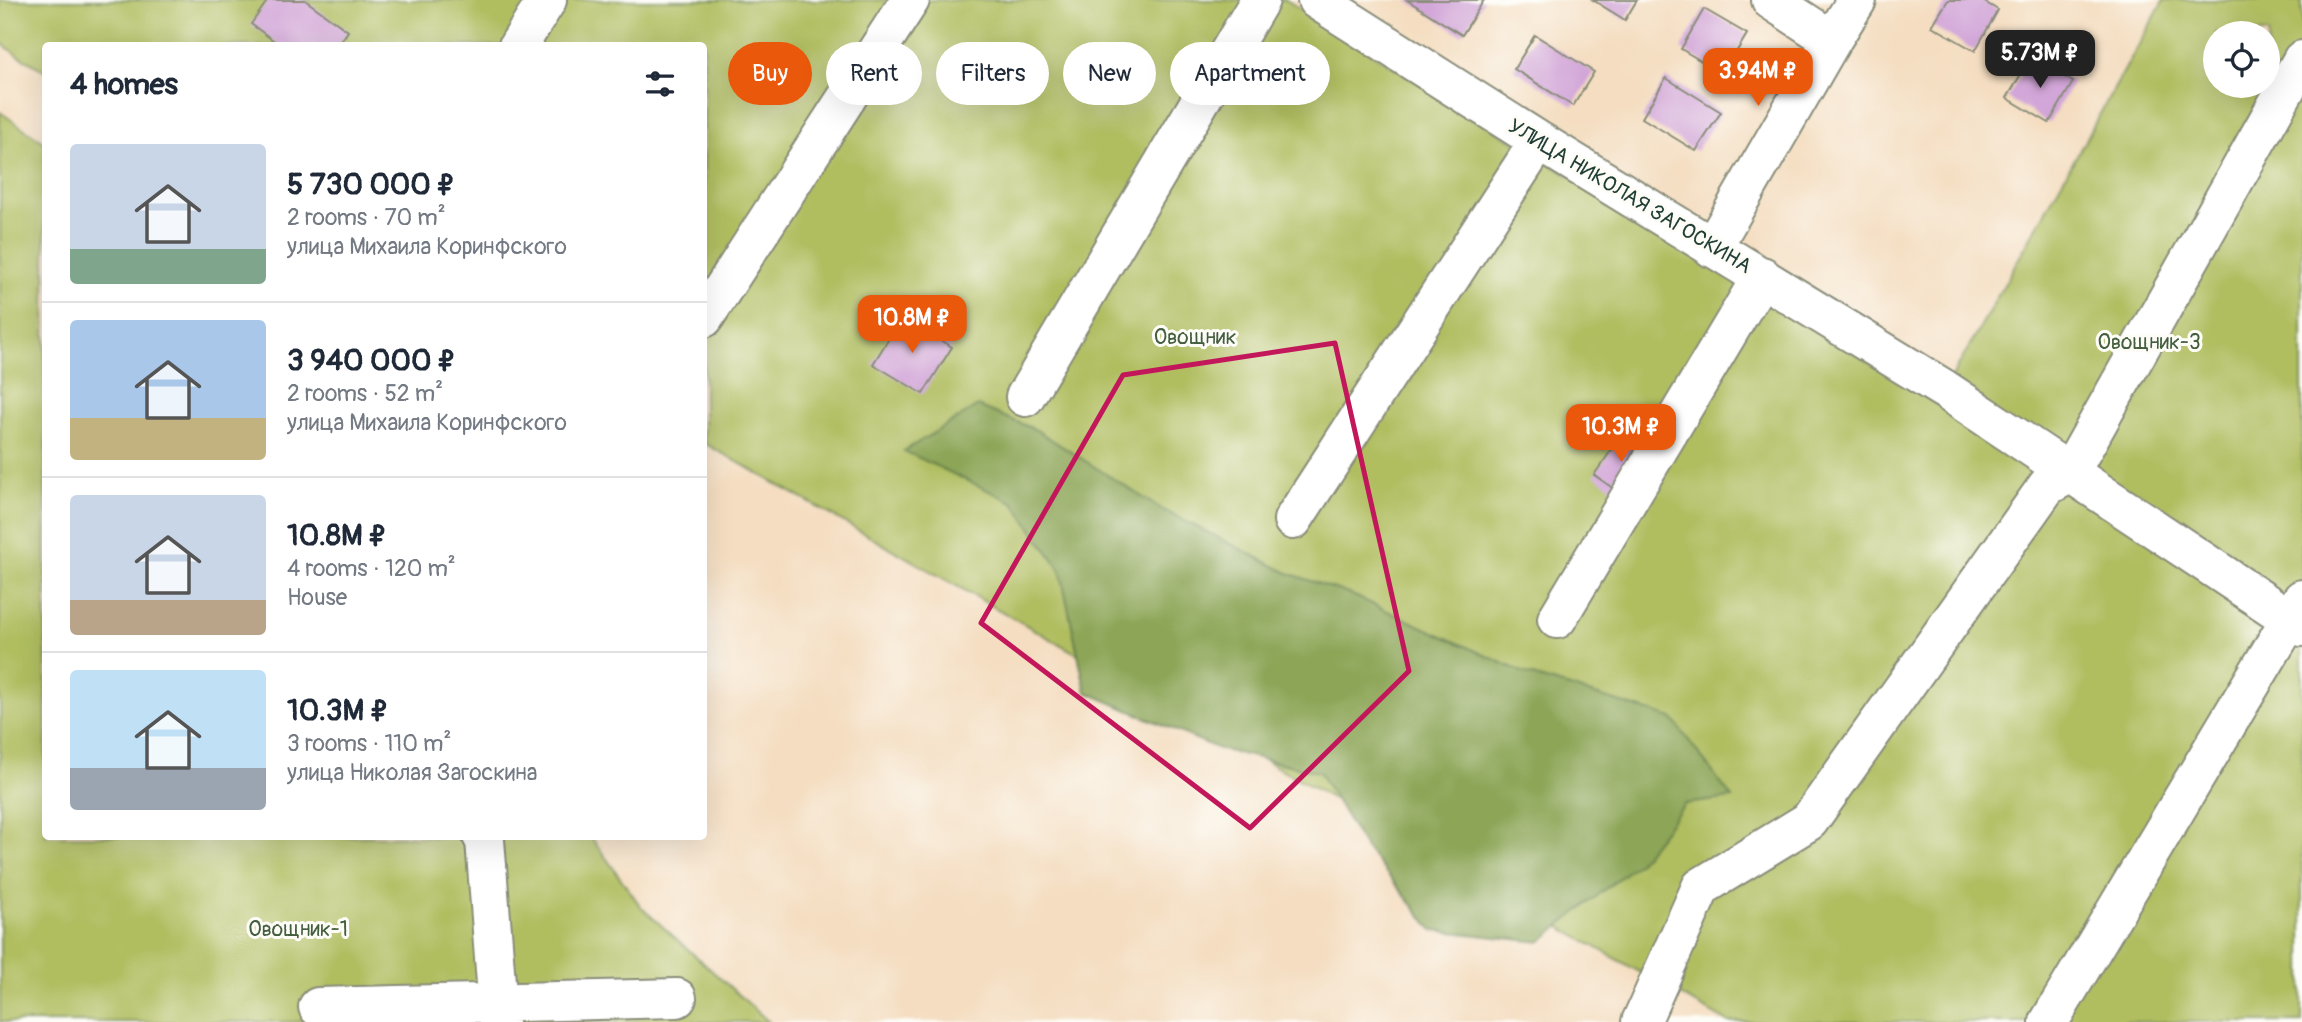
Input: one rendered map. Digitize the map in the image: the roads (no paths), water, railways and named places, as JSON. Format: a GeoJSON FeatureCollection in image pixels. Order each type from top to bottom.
{"type":"FeatureCollection","features":[{"type":"Feature","properties":{"kind":"street"},"geometry":{"type":"LineString","coordinates":[[521,42],[547,0]]}},
{"type":"Feature","properties":{"kind":"street"},"geometry":{"type":"LineString","coordinates":[[707,313],[910,0]]}},
{"type":"Feature","properties":{"kind":"street"},"geometry":{"type":"LineString","coordinates":[[1025,397],[1260,0]]}},
{"type":"Feature","properties":{"kind":"street","name":"УЛИЦА НИКОЛАЯ ЗАГОСКИНА"},"geometry":{"type":"LineString","coordinates":[[1317,0],[1539,141],[1944,389],[2068,474],[2298,615]]}},
{"type":"Feature","properties":{"kind":"street"},"geometry":{"type":"LineString","coordinates":[[1771,0],[1832,40]]}},
{"type":"Feature","properties":{"kind":"street"},"geometry":{"type":"LineString","coordinates":[[1712,248],[1857,0]]}},
{"type":"Feature","properties":{"kind":"street"},"geometry":{"type":"LineString","coordinates":[[1641,1022],[1701,887],[1809,821],[2047,486],[2068,474],[2302,60]]}},
{"type":"Feature","properties":{"kind":"street"},"geometry":{"type":"LineString","coordinates":[[1293,520],[1539,141]]}},
{"type":"Feature","properties":{"kind":"street"},"geometry":{"type":"LineString","coordinates":[[1557,620],[1762,276]]}},
{"type":"Feature","properties":{"kind":"street"},"geometry":{"type":"LineString","coordinates":[[2049,1022],[2298,615]]}},
{"type":"Feature","properties":{"kind":"street"},"geometry":{"type":"LineString","coordinates":[[485,840],[498,1012]]}},
{"type":"Feature","properties":{"kind":"street"},"geometry":{"type":"LineString","coordinates":[[318,1007],[498,1012],[677,998]]}},
{"type":"Feature","properties":{"kind":"park label","name":"Овощник"},"geometry":{"type":"Point","coordinates":[1195,337]}},
{"type":"Feature","properties":{"kind":"park label","name":"Овощник-3"},"geometry":{"type":"Point","coordinates":[2149,342]}},
{"type":"Feature","properties":{"kind":"park label","name":"Овощник-1"},"geometry":{"type":"Point","coordinates":[298,929]}}]}
